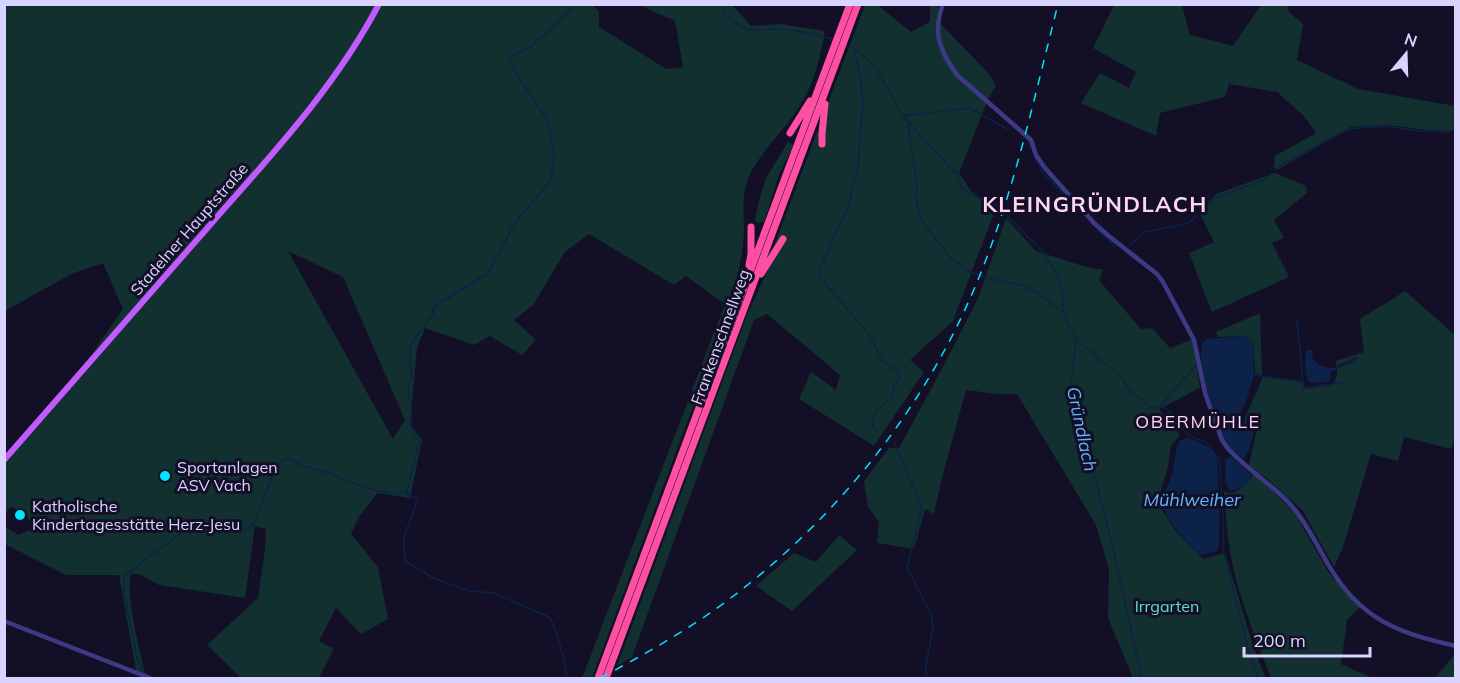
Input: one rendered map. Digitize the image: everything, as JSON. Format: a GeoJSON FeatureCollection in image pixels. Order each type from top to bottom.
{"type":"FeatureCollection","features":[{"type":"Feature","properties":{"kind":"highway","name":"Frankenschnellweg"},"geometry":{"type":"LineString","coordinates":[[598,678],[850,4]]}},
{"type":"Feature","properties":{"kind":"highway","name":"Frankenschnellweg"},"geometry":{"type":"LineString","coordinates":[[606,678],[858,4]]}},
{"type":"Feature","properties":{"kind":"highway"},"geometry":{"type":"LineString","coordinates":[[790,133],[821,83]]}},
{"type":"Feature","properties":{"kind":"highway"},"geometry":{"type":"LineString","coordinates":[[822,144],[827,89]]}},
{"type":"Feature","properties":{"kind":"highway"},"geometry":{"type":"LineString","coordinates":[[746,283],[751,254],[751,227]]}},
{"type":"Feature","properties":{"kind":"highway"},"geometry":{"type":"LineString","coordinates":[[752,289],[783,239]]}},
{"type":"Feature","properties":{"kind":"main road","name":"Stadelner Hauptstraße"},"geometry":{"type":"LineString","coordinates":[[4,460],[310,109],[353,50],[379,4]]}},
{"type":"Feature","properties":{"kind":"street"},"geometry":{"type":"LineString","coordinates":[[943,4],[938,36],[942,52],[957,75],[1031,140],[1036,155],[1045,168],[1095,224],[1157,274],[1163,282],[1194,340],[1205,393],[1226,446],[1291,504],[1336,577],[1364,608],[1380,621],[1396,629],[1455,646]]}},
{"type":"Feature","properties":{"kind":"street"},"geometry":{"type":"LineString","coordinates":[[4,621],[150,678]]}},
{"type":"Feature","properties":{"kind":"green space"},"geometry":{"type":"Polygon","coordinates":[[[5,5],[593,5],[599,12],[599,27],[666,69],[683,67],[675,21],[639,5],[732,5],[751,26],[781,24],[825,31],[816,72],[804,100],[764,152],[748,179],[744,200],[744,234],[738,276],[725,304],[686,276],[674,285],[589,234],[565,252],[533,305],[514,320],[536,340],[522,355],[490,336],[474,345],[425,328],[417,348],[410,424],[422,440],[410,498],[377,493],[359,517],[351,534],[378,567],[388,619],[361,634],[336,608],[319,641],[334,649],[319,678],[241,678],[207,645],[258,598],[266,529],[255,526],[245,598],[159,585],[139,574],[131,574],[131,609],[145,674],[136,670],[119,575],[66,575],[5,544],[4,526],[18,535],[30,530],[31,524],[25,512],[10,507],[5,514],[5,460],[68,388],[123,309],[103,263],[71,274],[5,311],[5,5]],[[288,251],[393,439],[405,420],[343,277],[288,251]]]}},
{"type":"Feature","properties":{"kind":"green space"},"geometry":{"type":"Polygon","coordinates":[[[865,5],[877,5],[911,32],[930,22],[930,5],[938,5],[940,23],[989,74],[996,86],[988,99],[959,173],[972,192],[996,208],[953,321],[910,360],[924,372],[874,446],[799,399],[811,372],[836,390],[840,375],[767,314],[754,320],[632,657],[617,666],[747,315],[769,267],[772,251],[865,5]]]}},
{"type":"Feature","properties":{"kind":"green space"},"geometry":{"type":"Polygon","coordinates":[[[1114,5],[1182,5],[1190,35],[1233,46],[1261,5],[1288,5],[1289,12],[1303,24],[1297,60],[1358,89],[1455,106],[1455,127],[1452,131],[1388,125],[1351,127],[1279,169],[1274,168],[1275,156],[1316,133],[1304,116],[1277,92],[1229,84],[1225,97],[1160,113],[1156,136],[1081,103],[1100,73],[1129,88],[1136,72],[1093,48],[1114,5]]]}},
{"type":"Feature","properties":{"kind":"green space"},"geometry":{"type":"Polygon","coordinates":[[[788,142],[794,145],[780,172],[764,222],[758,223],[755,220],[766,178],[788,142]]]}},
{"type":"Feature","properties":{"kind":"green space"},"geometry":{"type":"Polygon","coordinates":[[[1275,173],[1306,186],[1307,193],[1274,220],[1284,238],[1272,243],[1289,277],[1212,312],[1189,253],[1214,242],[1199,212],[1216,194],[1275,173]]]}},
{"type":"Feature","properties":{"kind":"green space","name":"Irrgarten"},"geometry":{"type":"Polygon","coordinates":[[[1006,218],[1036,251],[1103,270],[1099,280],[1141,329],[1152,328],[1170,348],[1193,339],[1200,388],[1159,409],[1180,435],[1171,446],[1159,505],[1175,530],[1203,559],[1225,553],[1254,649],[1266,678],[1133,678],[1108,618],[1109,569],[1096,525],[1017,394],[966,390],[934,514],[925,509],[914,549],[877,543],[879,522],[868,507],[864,481],[889,448],[899,448],[943,367],[979,296],[1006,218]]]}},
{"type":"Feature","properties":{"kind":"green space"},"geometry":{"type":"Polygon","coordinates":[[[1405,291],[1455,335],[1456,434],[1451,449],[1404,437],[1398,461],[1371,454],[1343,547],[1334,567],[1303,511],[1249,465],[1257,429],[1252,422],[1244,420],[1263,377],[1303,382],[1304,389],[1333,385],[1337,369],[1356,361],[1357,357],[1336,366],[1336,361],[1364,352],[1360,319],[1405,291]]]}},
{"type":"Feature","properties":{"kind":"green space"},"geometry":{"type":"Polygon","coordinates":[[[725,304],[730,307],[592,678],[582,678],[725,304]]]}},
{"type":"Feature","properties":{"kind":"green space"},"geometry":{"type":"Polygon","coordinates":[[[1260,313],[1262,375],[1255,373],[1253,341],[1244,336],[1218,337],[1216,332],[1260,313]]]}},
{"type":"Feature","properties":{"kind":"green space"},"geometry":{"type":"Polygon","coordinates":[[[1254,473],[1294,512],[1329,573],[1360,607],[1347,620],[1341,664],[1373,678],[1271,678],[1237,583],[1230,549],[1224,492],[1233,493],[1247,484],[1254,473]]]}},
{"type":"Feature","properties":{"kind":"green space"},"geometry":{"type":"Polygon","coordinates":[[[839,535],[857,550],[792,611],[756,586],[794,553],[816,562],[839,535]]]}},
{"type":"Feature","properties":{"kind":"green space"},"geometry":{"type":"Polygon","coordinates":[[[1455,654],[1455,678],[1435,678],[1455,654]]]}},
{"type":"Feature","properties":{"kind":"water"},"geometry":{"type":"Polygon","coordinates":[[[1244,336],[1253,341],[1254,375],[1245,405],[1239,415],[1219,419],[1207,391],[1202,371],[1203,342],[1207,339],[1244,336]]]}},
{"type":"Feature","properties":{"kind":"water"},"geometry":{"type":"Polygon","coordinates":[[[1306,350],[1312,350],[1313,359],[1330,368],[1341,366],[1359,357],[1356,361],[1331,372],[1328,382],[1310,383],[1305,368],[1306,350]]]}},
{"type":"Feature","properties":{"kind":"water"},"geometry":{"type":"Polygon","coordinates":[[[1248,420],[1252,422],[1253,436],[1249,450],[1243,459],[1226,443],[1218,425],[1248,420]]]}},
{"type":"Feature","properties":{"kind":"water","name":"Mühlweiher"},"geometry":{"type":"Polygon","coordinates":[[[1187,438],[1211,450],[1218,465],[1219,547],[1217,551],[1201,555],[1170,522],[1164,508],[1163,497],[1172,474],[1179,441],[1187,438]]]}},
{"type":"Feature","properties":{"kind":"water"},"geometry":{"type":"Polygon","coordinates":[[[1230,456],[1252,475],[1246,485],[1232,491],[1225,477],[1225,460],[1230,456]]]}},
{"type":"Feature","properties":{"kind":"waterway"},"geometry":{"type":"LineString","coordinates":[[145,675],[137,658],[124,593],[124,576],[196,523],[202,522],[245,530],[249,528],[254,523],[273,474],[281,462],[289,459],[302,466],[375,490],[407,492],[420,445],[411,427],[411,404],[408,398],[412,378],[410,345],[434,313],[432,308],[488,273],[517,220],[550,182],[554,160],[550,128],[508,58],[533,46],[537,39],[577,4]]}},
{"type":"Feature","properties":{"kind":"waterway","name":"Gründlach"},"geometry":{"type":"LineString","coordinates":[[722,4],[724,15],[744,28],[790,30],[832,39]]}},
{"type":"Feature","properties":{"kind":"waterway","name":"Gründlach"},"geometry":{"type":"LineString","coordinates":[[850,46],[876,68],[903,116],[957,175],[961,187],[972,195],[996,205],[1043,252],[1057,274],[1063,293],[1063,312],[1076,339],[1071,386],[1110,536],[1142,678]]}},
{"type":"Feature","properties":{"kind":"waterway"},"geometry":{"type":"LineString","coordinates":[[854,50],[863,102],[858,165],[847,212],[819,271],[821,278],[868,333],[883,361],[898,372],[899,378],[894,386],[892,398],[875,411],[872,424],[877,431]]}},
{"type":"Feature","properties":{"kind":"waterway"},"geometry":{"type":"LineString","coordinates":[[903,116],[970,108],[1007,129]]}},
{"type":"Feature","properties":{"kind":"waterway"},"geometry":{"type":"LineString","coordinates":[[908,123],[920,218],[937,241],[952,259],[968,271],[991,279],[1021,285],[1036,292],[1063,312]]}},
{"type":"Feature","properties":{"kind":"waterway"},"geometry":{"type":"LineString","coordinates":[[1276,168],[1348,129],[1384,126],[1449,132]]}},
{"type":"Feature","properties":{"kind":"waterway"},"geometry":{"type":"LineString","coordinates":[[1028,142],[1031,148]]}},
{"type":"Feature","properties":{"kind":"waterway"},"geometry":{"type":"LineString","coordinates":[[1035,158],[1043,173],[1083,213]]}},
{"type":"Feature","properties":{"kind":"waterway"},"geometry":{"type":"LineString","coordinates":[[1130,245],[1145,232],[1189,223],[1215,198],[1264,180],[1272,173]]}},
{"type":"Feature","properties":{"kind":"waterway"},"geometry":{"type":"LineString","coordinates":[[1098,230],[1106,238]]}},
{"type":"Feature","properties":{"kind":"waterway"},"geometry":{"type":"LineString","coordinates":[[1109,240],[1116,248]]}},
{"type":"Feature","properties":{"kind":"waterway"},"geometry":{"type":"LineString","coordinates":[[1297,321],[1303,382]]}},
{"type":"Feature","properties":{"kind":"waterway"},"geometry":{"type":"LineString","coordinates":[[1077,340],[1121,377],[1129,389],[1149,407],[1156,408],[1161,405],[1180,420],[1183,429],[1190,437],[1204,441],[1220,461],[1223,550],[1249,652],[1258,678]]}},
{"type":"Feature","properties":{"kind":"waterway"},"geometry":{"type":"LineString","coordinates":[[1162,404],[1195,366]]}},
{"type":"Feature","properties":{"kind":"waterway"},"geometry":{"type":"LineString","coordinates":[[1254,375],[1303,382],[1304,388],[1345,382]]}},
{"type":"Feature","properties":{"kind":"waterway"},"geometry":{"type":"LineString","coordinates":[[1226,417],[1227,422]]}},
{"type":"Feature","properties":{"kind":"waterway"},"geometry":{"type":"LineString","coordinates":[[894,442],[922,508],[907,568],[932,616],[933,627],[926,678]]}},
{"type":"Feature","properties":{"kind":"waterway"},"geometry":{"type":"LineString","coordinates":[[407,492],[418,499],[405,534],[405,561],[435,579],[470,591],[494,593],[549,617],[555,629],[567,678]]}},
{"type":"Feature","properties":{"kind":"railway"},"geometry":{"type":"LineString","coordinates":[[600,678],[686,629],[755,579],[831,507],[898,425],[927,381],[953,335],[988,253],[1012,183],[1058,4]]}},
{"type":"Feature","properties":{"kind":"place","name":"Sportanlagen ASV Vach"},"geometry":{"type":"Point","coordinates":[165,476]}},
{"type":"Feature","properties":{"kind":"place","name":"Katholische Kindertagesstätte Herz-Jesu"},"geometry":{"type":"Point","coordinates":[20,515]}},
{"type":"Feature","properties":{"kind":"district","name":"KLEINGRÜNDLACH"},"geometry":{"type":"Point","coordinates":[1095,204]}},
{"type":"Feature","properties":{"kind":"district","name":"OBERMÜHLE"},"geometry":{"type":"Point","coordinates":[1198,421]}}]}
